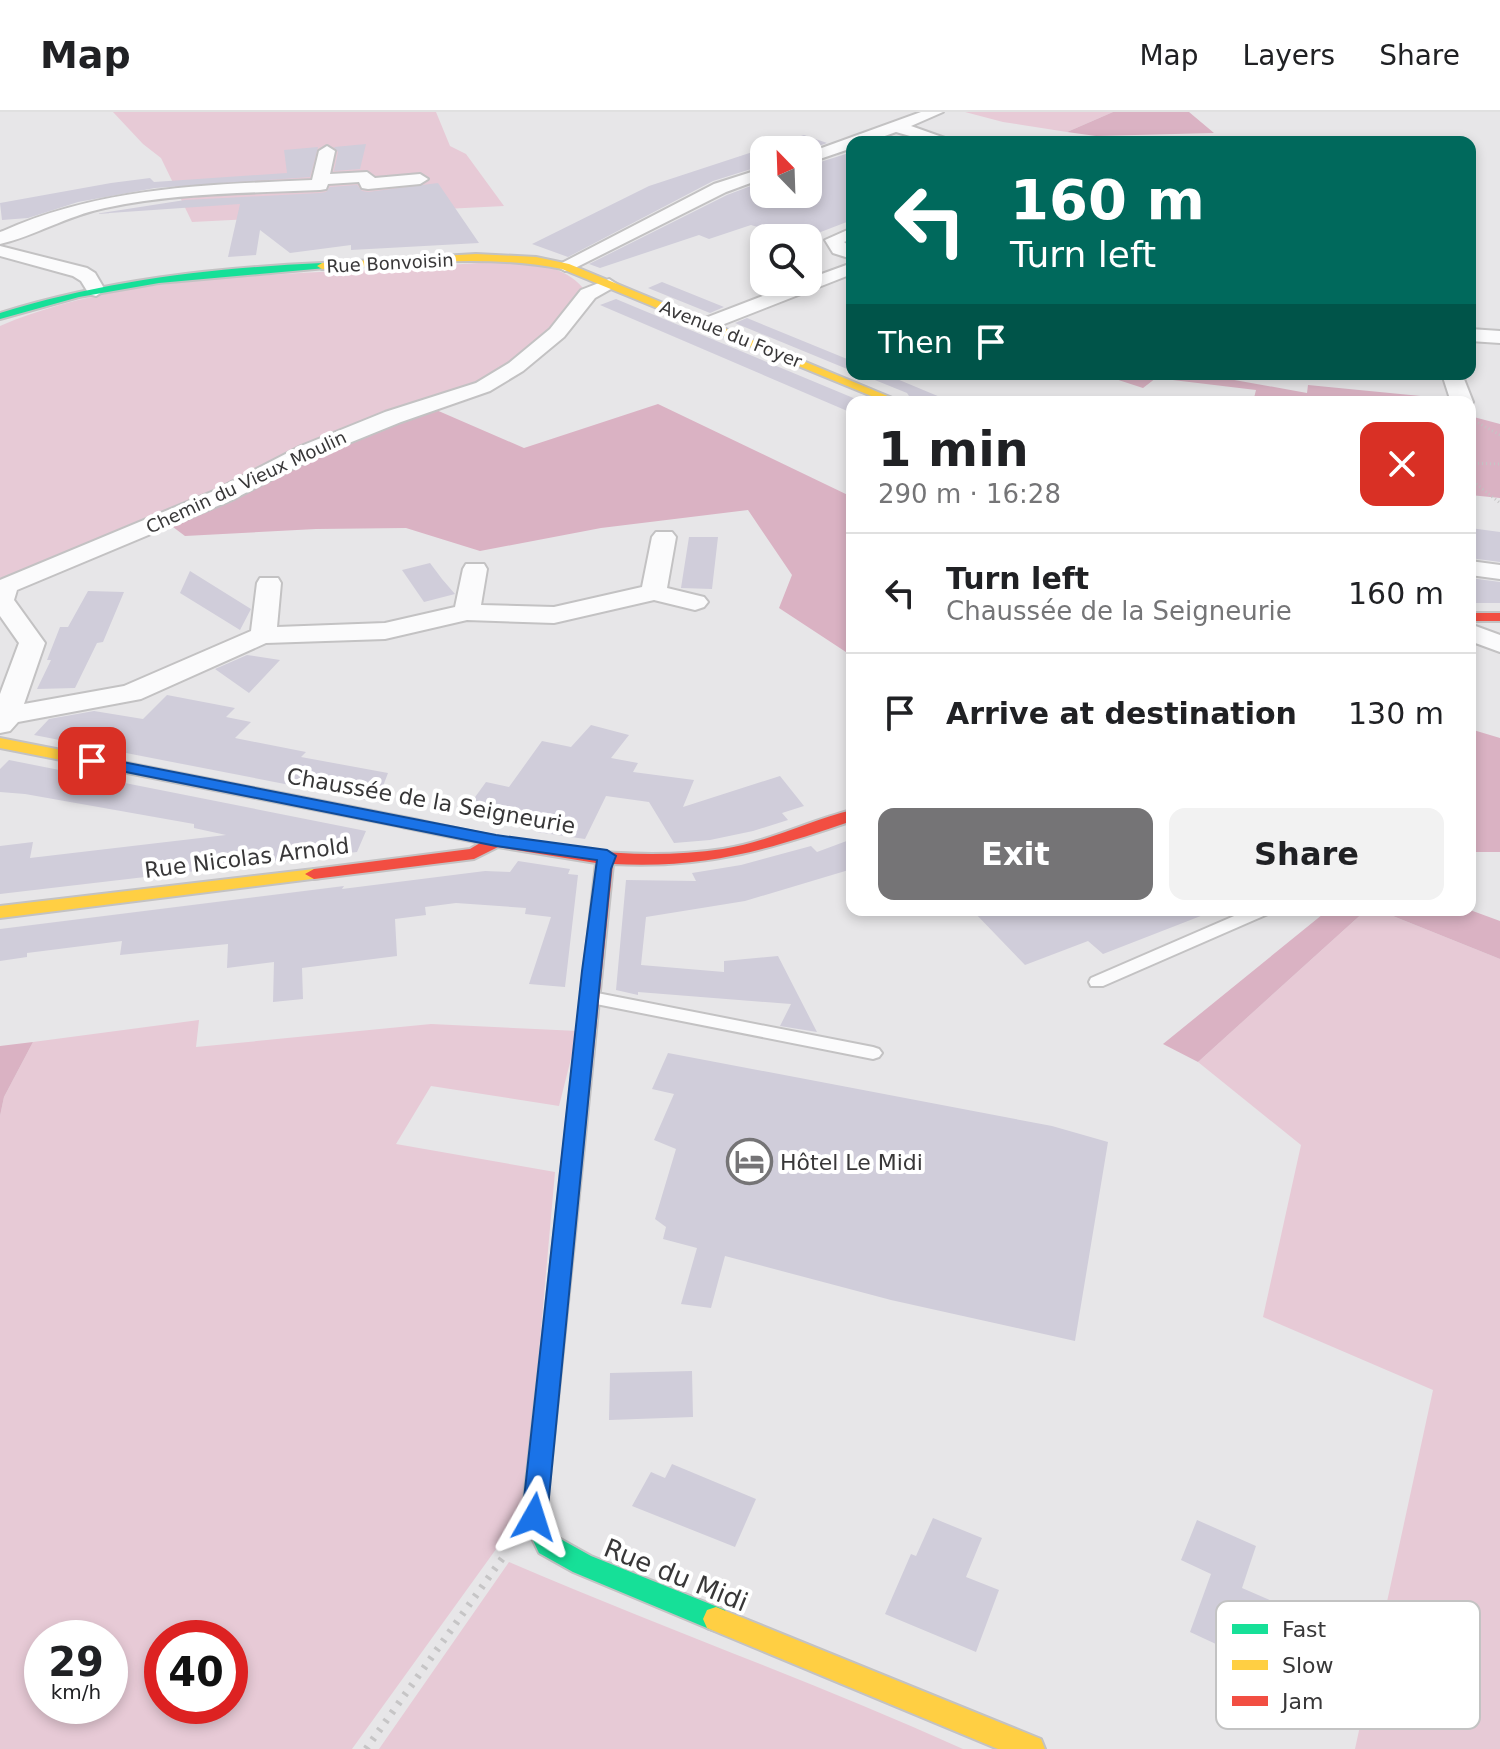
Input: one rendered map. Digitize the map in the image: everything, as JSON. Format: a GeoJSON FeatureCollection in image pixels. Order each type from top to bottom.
{"type":"FeatureCollection","features":[{"type":"Feature","properties":{"kind":"street"},"geometry":{"type":"LineString","coordinates":[[871,136],[935,112]]}},
{"type":"Feature","properties":{"kind":"street"},"geometry":{"type":"LineString","coordinates":[[897,127],[928,136]]}},
{"type":"Feature","properties":{"kind":"street"},"geometry":{"type":"LineString","coordinates":[[822,153],[846,144]]}},
{"type":"Feature","properties":{"kind":"street"},"geometry":{"type":"LineString","coordinates":[[0,239],[90,206],[184,192],[320,185],[327,151]]}},
{"type":"Feature","properties":{"kind":"street"},"geometry":{"type":"LineString","coordinates":[[320,179],[367,177],[368,184],[420,179]]}},
{"type":"Feature","properties":{"kind":"street"},"geometry":{"type":"LineString","coordinates":[[565,266],[720,188],[750,178]]}},
{"type":"Feature","properties":{"kind":"street"},"geometry":{"type":"LineString","coordinates":[[846,235],[834,240],[834,245],[846,251]]}},
{"type":"Feature","properties":{"kind":"street"},"geometry":{"type":"LineString","coordinates":[[0,251],[80,272],[88,277],[96,290]]}},
{"type":"Feature","properties":{"kind":"street","name":"Rue Bonvoisin"},"geometry":{"type":"LineString","coordinates":[[0,316],[96,290],[194,275],[511,259],[565,266]]}},
{"type":"Feature","properties":{"kind":"street","name":"Avenue du Foyer"},"geometry":{"type":"LineString","coordinates":[[565,266],[881,396]]}},
{"type":"Feature","properties":{"kind":"street"},"geometry":{"type":"LineString","coordinates":[[707,324],[846,270]]}},
{"type":"Feature","properties":{"kind":"street","name":"Chemin du Vieux Moulin"},"geometry":{"type":"LineString","coordinates":[[5,720],[30,661],[32,643],[1,600],[6,586],[224,495],[309,451],[393,417],[483,387],[516,367],[557,333],[588,294],[609,285]]}},
{"type":"Feature","properties":{"kind":"street"},"geometry":{"type":"LineString","coordinates":[[1476,335],[1500,337]]}},
{"type":"Feature","properties":{"kind":"street"},"geometry":{"type":"LineString","coordinates":[[654,592],[664,537]]}},
{"type":"Feature","properties":{"kind":"street"},"geometry":{"type":"LineString","coordinates":[[467,612],[475,569]]}},
{"type":"Feature","properties":{"kind":"street"},"geometry":{"type":"LineString","coordinates":[[1476,569],[1500,572]]}},
{"type":"Feature","properties":{"kind":"street"},"geometry":{"type":"LineString","coordinates":[[263,635],[269,583]]}},
{"type":"Feature","properties":{"kind":"street"},"geometry":{"type":"LineString","coordinates":[[5,720],[114,699],[263,635],[385,631],[467,612],[554,615],[654,592],[695,602]]}},
{"type":"Feature","properties":{"kind":"street"},"geometry":{"type":"LineString","coordinates":[[1476,617],[1500,617]]}},
{"type":"Feature","properties":{"kind":"street"},"geometry":{"type":"LineString","coordinates":[[1476,634],[1500,644]]}},
{"type":"Feature","properties":{"kind":"street","name":"Chaussée de la Seigneurie"},"geometry":{"type":"LineString","coordinates":[[0,743],[496,840],[607,856],[681,859],[719,855],[743,851],[846,817]]}},
{"type":"Feature","properties":{"kind":"street","name":"Rue Nicolas Arnold"},"geometry":{"type":"LineString","coordinates":[[0,912],[474,854],[496,840]]}},
{"type":"Feature","properties":{"kind":"street"},"geometry":{"type":"LineString","coordinates":[[534,1517],[588,997],[607,856]]}},
{"type":"Feature","properties":{"kind":"street","name":"Rue du Midi"},"geometry":{"type":"LineString","coordinates":[[534,1517],[548,1545],[582,1564],[1031,1749]]}},
{"type":"Feature","properties":{"kind":"lane"},"geometry":{"type":"LineString","coordinates":[[1097,982],[1248,916]]}},
{"type":"Feature","properties":{"kind":"lane"},"geometry":{"type":"LineString","coordinates":[[588,997],[873,1053]]}},
{"type":"Feature","properties":{"kind":"path"},"geometry":{"type":"LineString","coordinates":[[1476,422],[1500,435]]}},
{"type":"Feature","properties":{"kind":"path"},"geometry":{"type":"LineString","coordinates":[[1476,463],[1500,464]]}},
{"type":"Feature","properties":{"kind":"path"},"geometry":{"type":"LineString","coordinates":[[1476,484],[1500,503]]}},
{"type":"Feature","properties":{"kind":"path"},"geometry":{"type":"LineString","coordinates":[[366,1749],[471,1599],[534,1517]]}},
{"type":"Feature","properties":{"kind":"shaded area"},"geometry":{"type":"Polygon","coordinates":[[[113,112],[436,112],[450,146],[466,154],[504,206],[192,222],[161,158],[113,112]]]}},
{"type":"Feature","properties":{"kind":"shaded area"},"geometry":{"type":"Polygon","coordinates":[[[965,112],[1113,112],[1067,132],[1003,122],[965,112]]]}},
{"type":"Feature","properties":{"kind":"shaded area"},"geometry":{"type":"Polygon","coordinates":[[[1113,112],[1189,112],[1214,133],[1096,136],[1067,132],[1113,112]]]}},
{"type":"Feature","properties":{"kind":"shaded area"},"geometry":{"type":"Polygon","coordinates":[[[495,262],[554,269],[583,288],[550,336],[496,375],[63,560],[0,578],[0,326],[72,302],[147,287],[262,275],[495,262]]]}},
{"type":"Feature","properties":{"kind":"shaded area"},"geometry":{"type":"Polygon","coordinates":[[[1118,380],[1153,380],[1143,388],[1118,380]]]}},
{"type":"Feature","properties":{"kind":"shaded area"},"geometry":{"type":"Polygon","coordinates":[[[1173,380],[1234,380],[1307,393],[1308,385],[1421,396],[1254,396],[1256,390],[1173,380]]]}},
{"type":"Feature","properties":{"kind":"shaded area"},"geometry":{"type":"Polygon","coordinates":[[[658,404],[846,494],[846,652],[779,608],[792,575],[748,510],[601,528],[480,551],[406,528],[185,536],[161,518],[427,406],[524,448],[658,404]]]}},
{"type":"Feature","properties":{"kind":"shaded area"},"geometry":{"type":"Polygon","coordinates":[[[1476,418],[1500,424],[1500,498],[1476,496],[1476,418]]]}},
{"type":"Feature","properties":{"kind":"shaded area"},"geometry":{"type":"Polygon","coordinates":[[[1476,731],[1500,738],[1500,852],[1476,852],[1476,731]]]}},
{"type":"Feature","properties":{"kind":"shaded area"},"geometry":{"type":"Polygon","coordinates":[[[1476,912],[1500,921],[1500,959],[1393,916],[1476,916],[1476,912]]]}},
{"type":"Feature","properties":{"kind":"shaded area"},"geometry":{"type":"Polygon","coordinates":[[[1321,916],[1359,916],[1198,1062],[1163,1044],[1321,916]]]}},
{"type":"Feature","properties":{"kind":"shaded area"},"geometry":{"type":"Polygon","coordinates":[[[1359,916],[1393,916],[1500,959],[1500,1749],[1355,1749],[1359,1729],[1480,1729],[1480,1601],[1387,1601],[1433,1390],[1263,1317],[1301,1145],[1198,1062],[1359,916]]]}},
{"type":"Feature","properties":{"kind":"shaded area"},"geometry":{"type":"Polygon","coordinates":[[[199,1020],[196,1047],[431,1024],[578,1031],[559,1106],[431,1086],[396,1144],[555,1172],[525,1509],[352,1749],[0,1749],[0,1116],[4,1097],[33,1042],[199,1020]]]}},
{"type":"Feature","properties":{"kind":"shaded area"},"geometry":{"type":"Polygon","coordinates":[[[33,1042],[4,1097],[0,1116],[0,1046],[33,1042]]]}},
{"type":"Feature","properties":{"kind":"shaded area"},"geometry":{"type":"Polygon","coordinates":[[[509,1562],[850,1701],[963,1749],[379,1749],[509,1562]]]}},
{"type":"Feature","properties":{"kind":"building"},"geometry":{"type":"Polygon","coordinates":[[[366,144],[360,169],[334,171],[338,152],[334,147],[366,144]]]}},
{"type":"Feature","properties":{"kind":"building"},"geometry":{"type":"Polygon","coordinates":[[[318,147],[310,177],[155,188],[78,202],[28,218],[2,220],[0,203],[111,183],[150,178],[154,182],[287,173],[284,150],[318,147]]]}},
{"type":"Feature","properties":{"kind":"building"},"geometry":{"type":"Polygon","coordinates":[[[750,153],[750,169],[713,181],[568,257],[532,244],[649,186],[750,153]]]}},
{"type":"Feature","properties":{"kind":"building"},"geometry":{"type":"Polygon","coordinates":[[[846,154],[846,222],[822,231],[822,224],[750,224],[709,239],[699,235],[600,268],[589,264],[750,186],[750,208],[822,208],[822,162],[846,154]]]}},
{"type":"Feature","properties":{"kind":"building"},"geometry":{"type":"Polygon","coordinates":[[[438,183],[479,243],[351,250],[351,245],[290,253],[260,230],[256,255],[228,257],[240,204],[95,214],[185,200],[320,193],[330,187],[357,185],[368,192],[438,183]]]}},
{"type":"Feature","properties":{"kind":"building"},"geometry":{"type":"Polygon","coordinates":[[[662,282],[724,307],[710,313],[648,288],[662,282]]]}},
{"type":"Feature","properties":{"kind":"building"},"geometry":{"type":"Polygon","coordinates":[[[616,299],[849,396],[846,396],[846,410],[600,305],[616,299]]]}},
{"type":"Feature","properties":{"kind":"building"},"geometry":{"type":"Polygon","coordinates":[[[747,318],[846,359],[846,369],[735,323],[747,318]]]}},
{"type":"Feature","properties":{"kind":"building"},"geometry":{"type":"Polygon","coordinates":[[[875,380],[899,380],[938,396],[909,396],[875,380]]]}},
{"type":"Feature","properties":{"kind":"building"},"geometry":{"type":"Polygon","coordinates":[[[1476,529],[1500,532],[1500,562],[1476,559],[1476,529]]]}},
{"type":"Feature","properties":{"kind":"building"},"geometry":{"type":"Polygon","coordinates":[[[689,537],[718,537],[712,589],[681,588],[689,537]]]}},
{"type":"Feature","properties":{"kind":"building"},"geometry":{"type":"Polygon","coordinates":[[[430,563],[455,594],[424,602],[402,570],[430,563]]]}},
{"type":"Feature","properties":{"kind":"building"},"geometry":{"type":"Polygon","coordinates":[[[190,571],[251,609],[240,630],[180,593],[190,571]]]}},
{"type":"Feature","properties":{"kind":"building"},"geometry":{"type":"Polygon","coordinates":[[[1476,579],[1500,582],[1500,603],[1476,603],[1476,579]]]}},
{"type":"Feature","properties":{"kind":"building"},"geometry":{"type":"Polygon","coordinates":[[[88,591],[124,592],[103,642],[97,643],[75,688],[37,689],[51,660],[47,660],[60,627],[68,627],[88,591]]]}},
{"type":"Feature","properties":{"kind":"building"},"geometry":{"type":"Polygon","coordinates":[[[247,655],[280,660],[249,693],[215,669],[247,655]]]}},
{"type":"Feature","properties":{"kind":"building"},"geometry":{"type":"Polygon","coordinates":[[[167,695],[235,708],[226,717],[251,722],[235,738],[306,752],[301,757],[388,773],[377,802],[34,735],[49,719],[94,711],[143,719],[167,695]]]}},
{"type":"Feature","properties":{"kind":"building"},"geometry":{"type":"Polygon","coordinates":[[[591,725],[629,735],[611,758],[638,763],[633,772],[694,780],[683,807],[780,776],[804,806],[782,813],[788,820],[753,831],[710,840],[674,843],[649,802],[606,796],[585,839],[537,832],[542,824],[465,811],[486,782],[509,787],[542,741],[571,747],[591,725]]]}},
{"type":"Feature","properties":{"kind":"building"},"geometry":{"type":"Polygon","coordinates":[[[9,760],[366,831],[357,852],[0,894],[0,846],[33,842],[30,858],[226,835],[194,828],[194,824],[0,792],[0,769],[9,760]]]}},
{"type":"Feature","properties":{"kind":"building"},"geometry":{"type":"Polygon","coordinates":[[[846,841],[846,871],[745,901],[646,917],[641,965],[724,972],[724,961],[778,956],[817,1032],[780,1026],[791,1004],[638,992],[638,995],[616,990],[626,880],[696,881],[692,873],[741,865],[811,846],[817,852],[846,841]]]}},
{"type":"Feature","properties":{"kind":"building"},"geometry":{"type":"Polygon","coordinates":[[[518,861],[570,869],[568,874],[578,875],[565,987],[529,984],[551,917],[525,914],[526,908],[456,903],[425,907],[426,915],[395,919],[397,956],[302,968],[303,999],[273,1002],[274,962],[227,968],[228,944],[120,955],[122,941],[27,953],[27,957],[0,961],[0,929],[344,886],[342,889],[485,871],[510,872],[518,861]]]}},
{"type":"Feature","properties":{"kind":"building"},"geometry":{"type":"Polygon","coordinates":[[[978,916],[1201,916],[1103,954],[1088,941],[1025,965],[978,916]]]}},
{"type":"Feature","properties":{"kind":"building"},"geometry":{"type":"Polygon","coordinates":[[[668,1053],[1052,1126],[1108,1142],[1075,1341],[891,1300],[725,1256],[711,1308],[681,1304],[697,1248],[663,1239],[666,1227],[655,1219],[676,1149],[654,1140],[674,1094],[652,1089],[668,1053]]]}},
{"type":"Feature","properties":{"kind":"building"},"geometry":{"type":"Polygon","coordinates":[[[692,1371],[693,1417],[609,1420],[610,1373],[692,1371]]]}},
{"type":"Feature","properties":{"kind":"building"},"geometry":{"type":"Polygon","coordinates":[[[672,1464],[756,1499],[735,1547],[632,1506],[651,1472],[665,1478],[672,1464]]]}},
{"type":"Feature","properties":{"kind":"building"},"geometry":{"type":"Polygon","coordinates":[[[933,1518],[982,1538],[966,1577],[999,1590],[976,1652],[885,1614],[911,1554],[916,1556],[933,1518]]]}},
{"type":"Feature","properties":{"kind":"building"},"geometry":{"type":"Polygon","coordinates":[[[1197,1520],[1256,1546],[1242,1588],[1272,1601],[1216,1601],[1216,1644],[1190,1632],[1211,1574],[1181,1560],[1197,1520]]]}},
{"type":"Feature","properties":{"kind":"traffic: fast"},"geometry":{"type":"LineString","coordinates":[[0,316],[79,294],[159,279],[322,266]]}},
{"type":"Feature","properties":{"kind":"traffic: fast"},"geometry":{"type":"LineString","coordinates":[[552,1351],[534,1517],[548,1545],[582,1564],[716,1619]]}},
{"type":"Feature","properties":{"kind":"traffic: slow"},"geometry":{"type":"LineString","coordinates":[[322,266],[476,257],[536,260],[565,266],[881,396]]}},
{"type":"Feature","properties":{"kind":"traffic: slow"},"geometry":{"type":"LineString","coordinates":[[0,743],[408,823]]}},
{"type":"Feature","properties":{"kind":"traffic: slow"},"geometry":{"type":"LineString","coordinates":[[0,912],[314,874]]}},
{"type":"Feature","properties":{"kind":"traffic: slow"},"geometry":{"type":"LineString","coordinates":[[716,1619],[1031,1749]]}},
{"type":"Feature","properties":{"kind":"traffic: jam"},"geometry":{"type":"LineString","coordinates":[[1476,617],[1500,617]]}},
{"type":"Feature","properties":{"kind":"traffic: jam"},"geometry":{"type":"LineString","coordinates":[[408,823],[565,854],[644,860],[684,859],[739,851],[846,817]]}},
{"type":"Feature","properties":{"kind":"traffic: jam"},"geometry":{"type":"LineString","coordinates":[[314,874],[474,854],[491,844]]}},
{"type":"Feature","properties":{"kind":"traffic: jam"},"geometry":{"type":"LineString","coordinates":[[552,1351],[603,869],[607,856]]}},
{"type":"Feature","properties":{"kind":"place","name":"Hôtel Le Midi"},"geometry":{"type":"Point","coordinates":[749,1162]}},
{"type":"Feature","properties":{"kind":"route"},"geometry":{"type":"LineString","coordinates":[[92,761],[496,840],[607,856],[591,971],[534,1517]]}}]}
